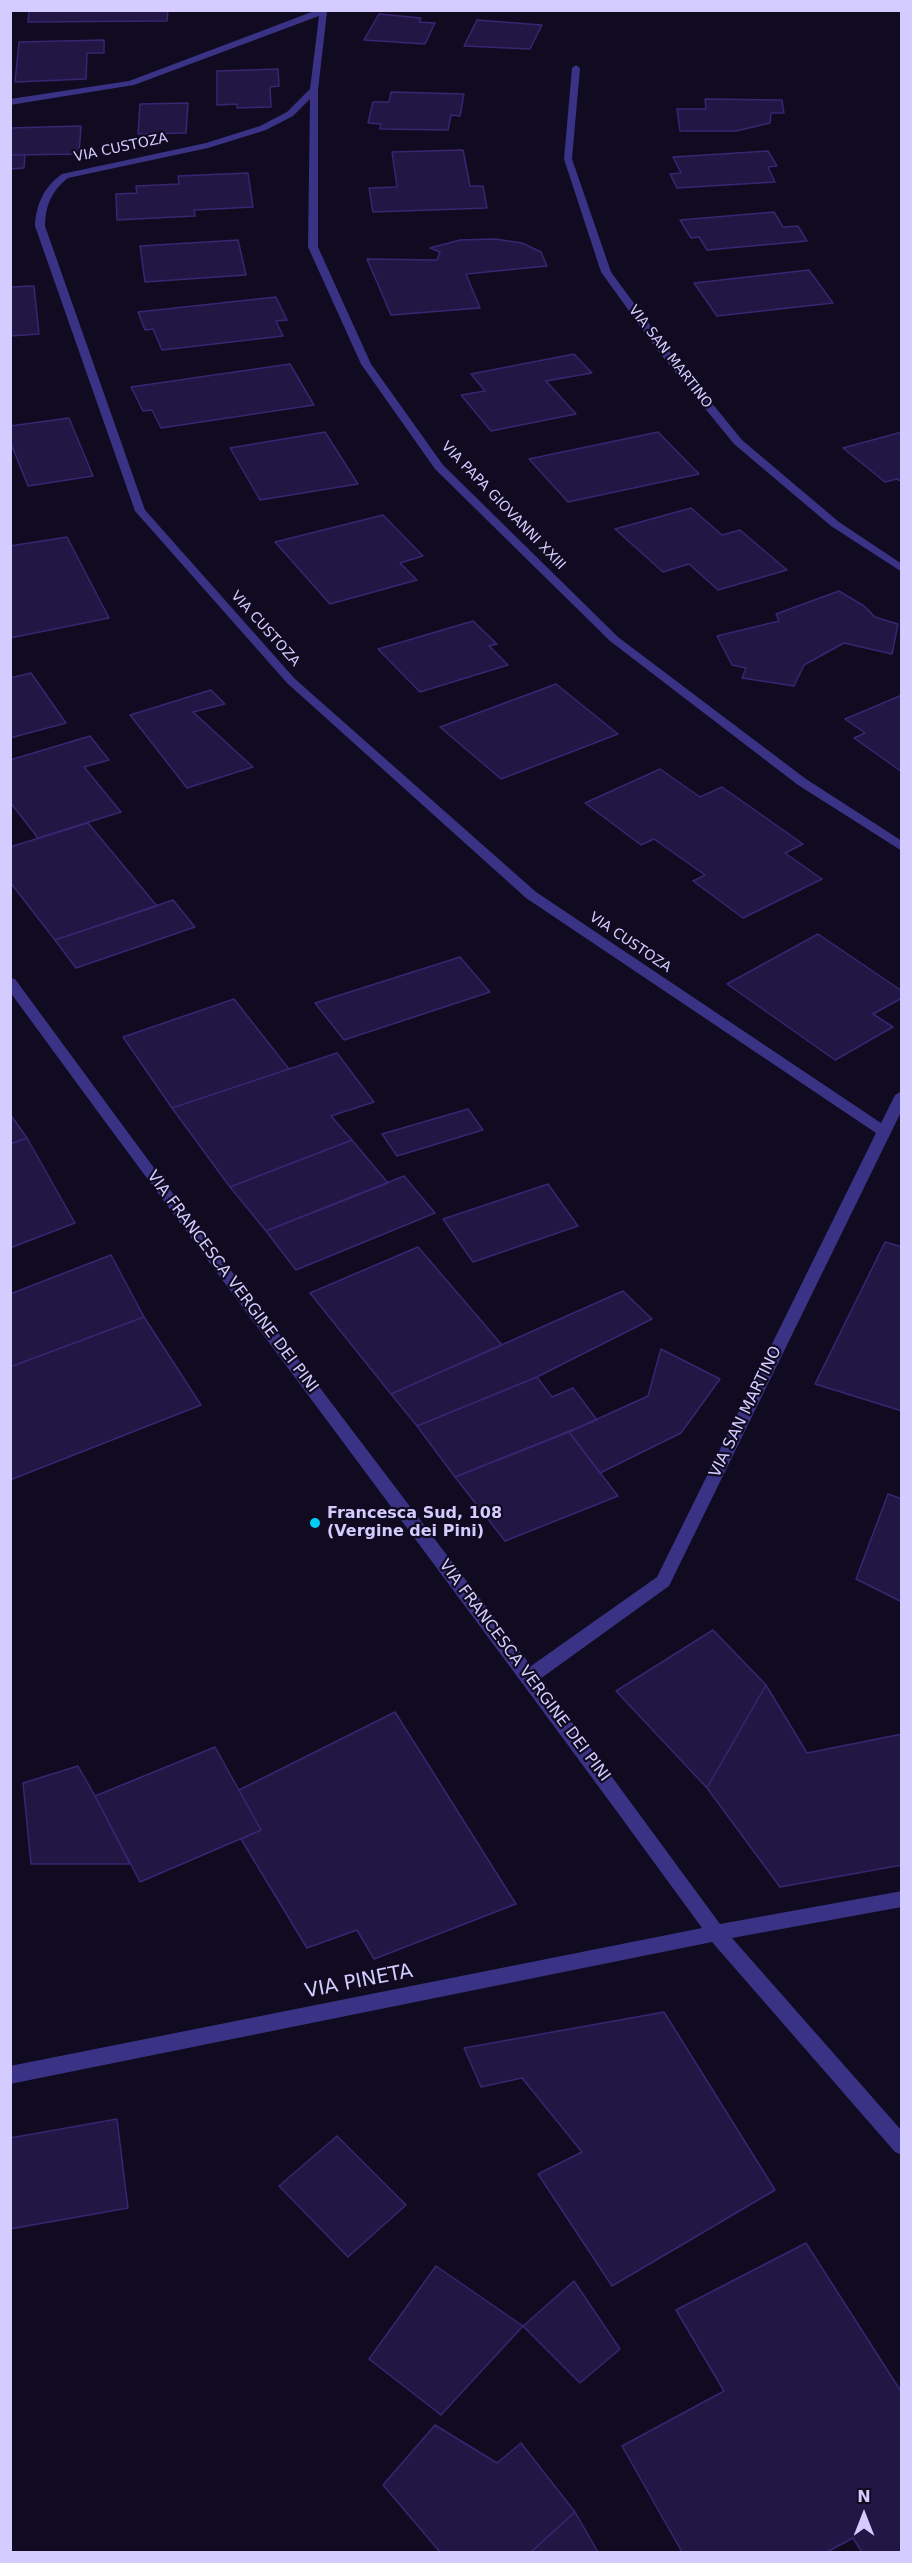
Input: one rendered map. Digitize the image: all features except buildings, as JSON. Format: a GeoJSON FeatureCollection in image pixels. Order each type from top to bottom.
{"type":"FeatureCollection","features":[{"type":"Feature","properties":{"kind":"street","name":"VIA PAPA GIOVANNI XXIII"},"geometry":{"type":"LineString","coordinates":[[324,11],[314,90],[313,247],[366,364],[439,467],[614,639],[802,782],[902,847]]}},
{"type":"Feature","properties":{"kind":"street"},"geometry":{"type":"LineString","coordinates":[[10,102],[131,83],[324,11]]}},
{"type":"Feature","properties":{"kind":"street","name":"VIA SAN MARTINO"},"geometry":{"type":"LineString","coordinates":[[576,68],[568,159],[606,272],[662,349],[738,441],[835,524],[902,569]]}},
{"type":"Feature","properties":{"kind":"street","name":"VIA CUSTOZA"},"geometry":{"type":"LineString","coordinates":[[314,90],[290,114],[262,129],[208,145],[66,176],[58,181],[43,202],[39,214],[40,226],[140,511],[291,681],[531,895],[884,1132]]}},
{"type":"Feature","properties":{"kind":"street","name":"VIA FRANCESCA VERGINE DEI PINI"},"geometry":{"type":"LineString","coordinates":[[10,982],[177,1210],[529,1677],[716,1933],[902,2146]]}},
{"type":"Feature","properties":{"kind":"street","name":"VIA SAN MARTINO"},"geometry":{"type":"LineString","coordinates":[[529,1677],[663,1581],[902,1095]]}},
{"type":"Feature","properties":{"kind":"street","name":"VIA PINETA"},"geometry":{"type":"LineString","coordinates":[[10,2075],[716,1933],[902,1899]]}},
{"type":"Feature","properties":{"kind":"place","name":"Francesca Sud, 108 (Vergine dei Pini)"},"geometry":{"type":"Point","coordinates":[315,1523]}}]}
